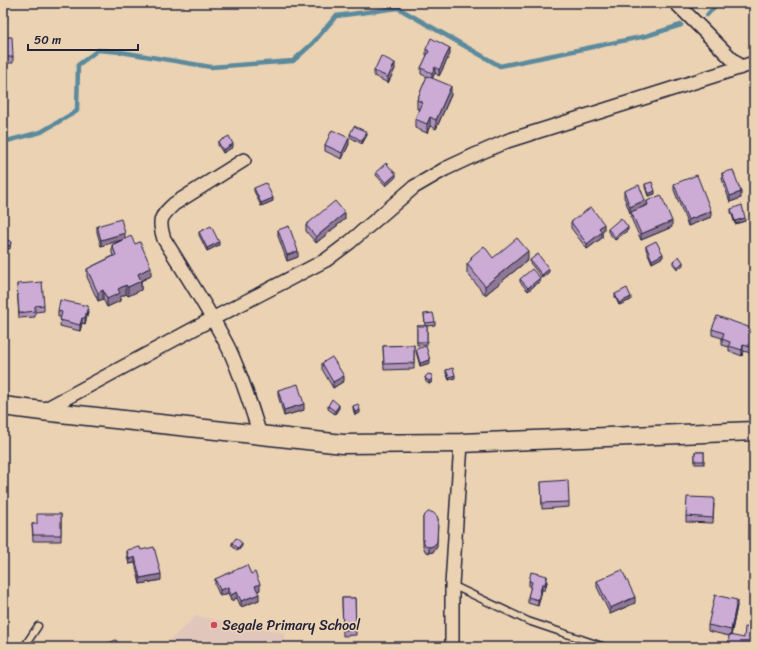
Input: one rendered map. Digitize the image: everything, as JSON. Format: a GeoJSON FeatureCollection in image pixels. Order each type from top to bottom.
{"type":"FeatureCollection","features":[{"type":"Feature","properties":{"kind":"street"},"geometry":{"type":"LineString","coordinates":[[676,3],[740,67]]}},
{"type":"Feature","properties":{"kind":"street"},"geometry":{"type":"LineString","coordinates":[[42,411],[212,319],[326,260],[350,242],[414,187],[445,169],[508,141],[754,63]]}},
{"type":"Feature","properties":{"kind":"street"},"geometry":{"type":"LineString","coordinates":[[244,160],[174,204],[165,212],[160,220],[160,228],[164,239],[212,319],[237,367],[260,435]]}},
{"type":"Feature","properties":{"kind":"street"},"geometry":{"type":"LineString","coordinates":[[3,406],[343,444],[461,443],[754,431]]}},
{"type":"Feature","properties":{"kind":"street"},"geometry":{"type":"LineString","coordinates":[[452,647],[452,585],[461,443]]}},
{"type":"Feature","properties":{"kind":"lane"},"geometry":{"type":"LineString","coordinates":[[452,585],[528,621],[605,647]]}},
{"type":"Feature","properties":{"kind":"lane"},"geometry":{"type":"LineString","coordinates":[[24,647],[38,626]]}},
{"type":"Feature","properties":{"kind":"shaded area","name":"Segale Primary School"},"geometry":{"type":"Polygon","coordinates":[[[196,616],[285,633],[284,647],[163,647],[196,616]]]}},
{"type":"Feature","properties":{"kind":"building"},"geometry":{"type":"Polygon","coordinates":[[[3,37],[12,37],[13,57],[3,57],[3,37]]]}},
{"type":"Feature","properties":{"kind":"building"},"geometry":{"type":"Polygon","coordinates":[[[431,38],[450,48],[439,70],[435,67],[432,73],[421,68],[429,51],[426,49],[431,38]]]}},
{"type":"Feature","properties":{"kind":"building"},"geometry":{"type":"Polygon","coordinates":[[[381,56],[395,63],[388,77],[374,71],[381,56]]]}},
{"type":"Feature","properties":{"kind":"building"},"geometry":{"type":"Polygon","coordinates":[[[427,76],[451,86],[436,120],[430,117],[427,124],[415,119],[422,102],[417,100],[427,76]]]}},
{"type":"Feature","properties":{"kind":"building"},"geometry":{"type":"Polygon","coordinates":[[[354,126],[367,132],[362,141],[350,134],[354,126]]]}},
{"type":"Feature","properties":{"kind":"building"},"geometry":{"type":"Polygon","coordinates":[[[332,130],[349,138],[342,153],[325,145],[332,130]]]}},
{"type":"Feature","properties":{"kind":"building"},"geometry":{"type":"Polygon","coordinates":[[[229,136],[233,144],[223,150],[218,142],[229,136]]]}},
{"type":"Feature","properties":{"kind":"building"},"geometry":{"type":"Polygon","coordinates":[[[386,163],[396,174],[386,183],[376,172],[386,163]]]}},
{"type":"Feature","properties":{"kind":"building"},"geometry":{"type":"Polygon","coordinates":[[[733,170],[741,192],[730,196],[722,173],[733,170]]]}},
{"type":"Feature","properties":{"kind":"building"},"geometry":{"type":"Polygon","coordinates":[[[697,175],[711,211],[688,220],[674,184],[697,175]]]}},
{"type":"Feature","properties":{"kind":"building"},"geometry":{"type":"Polygon","coordinates":[[[652,182],[655,191],[648,194],[645,184],[652,182]]]}},
{"type":"Feature","properties":{"kind":"building"},"geometry":{"type":"Polygon","coordinates":[[[266,183],[273,198],[261,203],[254,188],[266,183]]]}},
{"type":"Feature","properties":{"kind":"building"},"geometry":{"type":"Polygon","coordinates":[[[639,185],[645,200],[630,207],[624,191],[639,185]]]}},
{"type":"Feature","properties":{"kind":"building"},"geometry":{"type":"Polygon","coordinates":[[[661,195],[672,221],[641,234],[631,212],[648,205],[647,201],[661,195]]]}},
{"type":"Feature","properties":{"kind":"building"},"geometry":{"type":"Polygon","coordinates":[[[335,201],[345,213],[316,237],[306,225],[335,201]]]}},
{"type":"Feature","properties":{"kind":"building"},"geometry":{"type":"Polygon","coordinates":[[[742,205],[745,218],[735,221],[731,209],[742,205]]]}},
{"type":"Feature","properties":{"kind":"building"},"geometry":{"type":"Polygon","coordinates":[[[591,207],[604,224],[599,228],[602,232],[587,244],[571,222],[591,207]]]}},
{"type":"Feature","properties":{"kind":"building"},"geometry":{"type":"Polygon","coordinates":[[[621,218],[628,227],[615,237],[608,229],[621,218]]]}},
{"type":"Feature","properties":{"kind":"building"},"geometry":{"type":"Polygon","coordinates":[[[121,219],[125,233],[101,240],[97,226],[121,219]]]}},
{"type":"Feature","properties":{"kind":"building"},"geometry":{"type":"Polygon","coordinates":[[[211,226],[219,242],[207,248],[199,232],[211,226]]]}},
{"type":"Feature","properties":{"kind":"building"},"geometry":{"type":"Polygon","coordinates":[[[289,226],[298,251],[287,255],[278,230],[289,226]]]}},
{"type":"Feature","properties":{"kind":"building"},"geometry":{"type":"Polygon","coordinates":[[[131,236],[135,244],[140,242],[151,267],[138,274],[141,281],[128,287],[126,285],[118,289],[120,293],[107,299],[103,290],[98,293],[87,269],[116,255],[112,245],[131,236]]]}},
{"type":"Feature","properties":{"kind":"building"},"geometry":{"type":"Polygon","coordinates":[[[517,238],[528,251],[485,286],[467,264],[472,259],[471,257],[484,246],[493,258],[517,238]]]}},
{"type":"Feature","properties":{"kind":"building"},"geometry":{"type":"Polygon","coordinates":[[[5,240],[11,241],[10,246],[4,245],[5,240]]]}},
{"type":"Feature","properties":{"kind":"building"},"geometry":{"type":"Polygon","coordinates":[[[656,241],[663,254],[652,260],[646,246],[656,241]]]}},
{"type":"Feature","properties":{"kind":"building"},"geometry":{"type":"Polygon","coordinates":[[[538,254],[549,269],[542,275],[530,260],[538,254]]]}},
{"type":"Feature","properties":{"kind":"building"},"geometry":{"type":"Polygon","coordinates":[[[679,256],[683,262],[678,267],[673,261],[679,256]]]}},
{"type":"Feature","properties":{"kind":"building"},"geometry":{"type":"Polygon","coordinates":[[[532,269],[540,278],[528,288],[520,279],[532,269]]]}},
{"type":"Feature","properties":{"kind":"building"},"geometry":{"type":"Polygon","coordinates":[[[42,282],[44,305],[35,306],[35,311],[19,313],[17,284],[42,282]]]}},
{"type":"Feature","properties":{"kind":"building"},"geometry":{"type":"Polygon","coordinates":[[[627,288],[631,297],[619,303],[615,294],[627,288]]]}},
{"type":"Feature","properties":{"kind":"building"},"geometry":{"type":"Polygon","coordinates":[[[60,300],[88,306],[85,318],[82,318],[80,325],[60,320],[62,312],[58,311],[60,300]]]}},
{"type":"Feature","properties":{"kind":"building"},"geometry":{"type":"Polygon","coordinates":[[[433,313],[435,322],[425,323],[424,314],[433,313]]]}},
{"type":"Feature","properties":{"kind":"building"},"geometry":{"type":"Polygon","coordinates":[[[717,316],[754,329],[754,341],[751,347],[743,345],[742,350],[729,346],[730,342],[722,339],[724,333],[712,329],[717,316]]]}},
{"type":"Feature","properties":{"kind":"building"},"geometry":{"type":"Polygon","coordinates":[[[417,326],[427,326],[427,342],[417,342],[417,326]]]}},
{"type":"Feature","properties":{"kind":"building"},"geometry":{"type":"Polygon","coordinates":[[[414,345],[414,363],[384,364],[383,346],[414,345]]]}},
{"type":"Feature","properties":{"kind":"building"},"geometry":{"type":"Polygon","coordinates":[[[426,346],[430,360],[420,363],[416,349],[426,346]]]}},
{"type":"Feature","properties":{"kind":"building"},"geometry":{"type":"Polygon","coordinates":[[[332,357],[344,376],[333,382],[322,363],[332,357]]]}},
{"type":"Feature","properties":{"kind":"building"},"geometry":{"type":"Polygon","coordinates":[[[453,368],[455,375],[449,377],[446,370],[453,368]]]}},
{"type":"Feature","properties":{"kind":"building"},"geometry":{"type":"Polygon","coordinates":[[[428,374],[432,375],[431,380],[429,381],[425,377],[428,374]]]}},
{"type":"Feature","properties":{"kind":"building"},"geometry":{"type":"Polygon","coordinates":[[[298,384],[304,404],[284,410],[278,390],[298,384]]]}},
{"type":"Feature","properties":{"kind":"building"},"geometry":{"type":"Polygon","coordinates":[[[332,399],[339,405],[335,411],[328,406],[332,399]]]}},
{"type":"Feature","properties":{"kind":"building"},"geometry":{"type":"Polygon","coordinates":[[[358,404],[360,410],[355,412],[353,406],[358,404]]]}},
{"type":"Feature","properties":{"kind":"building"},"geometry":{"type":"Polygon","coordinates":[[[695,452],[704,452],[704,461],[695,461],[695,452]]]}},
{"type":"Feature","properties":{"kind":"building"},"geometry":{"type":"Polygon","coordinates":[[[568,480],[569,502],[542,503],[541,482],[568,480]]]}},
{"type":"Feature","properties":{"kind":"building"},"geometry":{"type":"Polygon","coordinates":[[[687,497],[714,498],[713,518],[686,516],[687,497]]]}},
{"type":"Feature","properties":{"kind":"building"},"geometry":{"type":"Polygon","coordinates":[[[428,512],[432,512],[438,519],[437,542],[433,546],[429,547],[425,545],[423,540],[423,517],[428,512]]]}},
{"type":"Feature","properties":{"kind":"building"},"geometry":{"type":"Polygon","coordinates":[[[37,514],[61,514],[61,535],[33,535],[32,524],[37,524],[37,514]]]}},
{"type":"Feature","properties":{"kind":"building"},"geometry":{"type":"Polygon","coordinates":[[[236,538],[242,543],[238,548],[232,543],[236,538]]]}},
{"type":"Feature","properties":{"kind":"building"},"geometry":{"type":"Polygon","coordinates":[[[140,547],[141,550],[154,547],[161,574],[140,578],[135,557],[129,559],[127,550],[140,547]]]}},
{"type":"Feature","properties":{"kind":"building"},"geometry":{"type":"Polygon","coordinates":[[[247,565],[251,574],[255,572],[260,584],[255,586],[259,594],[241,601],[237,592],[231,595],[228,587],[220,590],[215,579],[247,565]]]}},
{"type":"Feature","properties":{"kind":"building"},"geometry":{"type":"Polygon","coordinates":[[[622,570],[635,597],[610,608],[597,581],[622,570]]]}},
{"type":"Feature","properties":{"kind":"building"},"geometry":{"type":"Polygon","coordinates":[[[531,572],[547,576],[545,584],[542,584],[538,600],[528,597],[532,582],[529,581],[531,572]]]}},
{"type":"Feature","properties":{"kind":"building"},"geometry":{"type":"Polygon","coordinates":[[[715,595],[737,600],[731,630],[708,625],[715,595]]]}},
{"type":"Feature","properties":{"kind":"building"},"geometry":{"type":"Polygon","coordinates":[[[342,598],[355,598],[356,629],[343,630],[342,598]]]}},
{"type":"Feature","properties":{"kind":"building"},"geometry":{"type":"Polygon","coordinates":[[[745,627],[754,628],[754,647],[728,647],[729,635],[744,638],[745,627]]]}},
{"type":"Feature","properties":{"kind":"building"},"geometry":{"type":"Polygon","coordinates":[[[116,640],[120,647],[99,647],[116,640]]]}},
{"type":"Feature","properties":{"kind":"waterway"},"geometry":{"type":"LineString","coordinates":[[707,15],[718,3]]}},
{"type":"Feature","properties":{"kind":"waterway"},"geometry":{"type":"LineString","coordinates":[[3,142],[41,132],[77,111],[78,65],[98,50],[121,52],[211,67],[293,61],[313,43],[336,16],[398,8],[500,66],[646,36],[681,25]]}},
{"type":"Feature","properties":{"kind":"place","name":"Segale Primary School"},"geometry":{"type":"Point","coordinates":[214,625]}}]}
